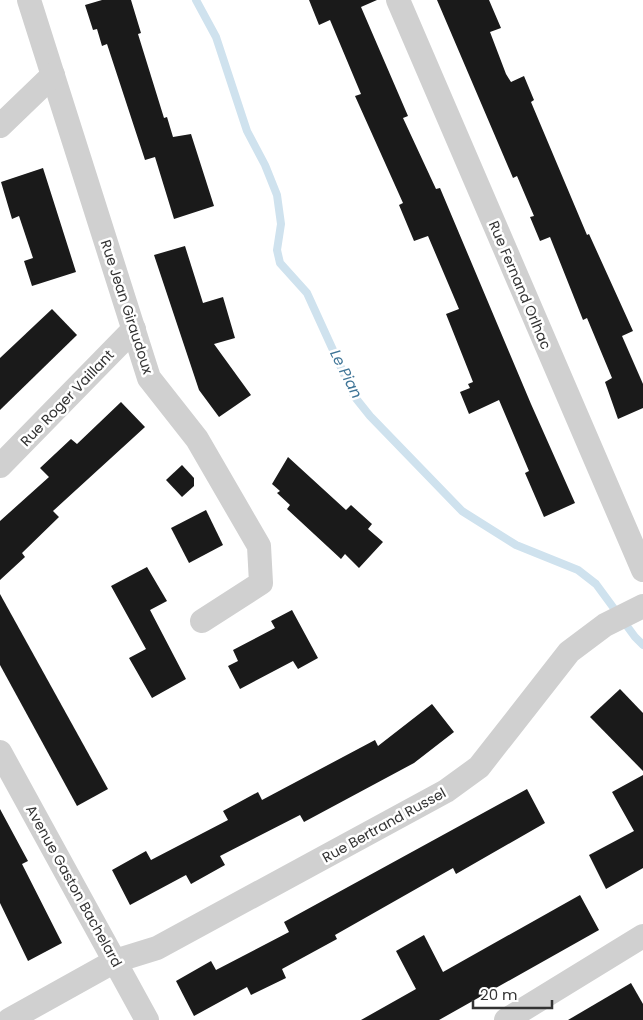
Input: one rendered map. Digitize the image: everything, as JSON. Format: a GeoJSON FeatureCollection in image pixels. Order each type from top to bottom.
{"type":"FeatureCollection","features":[{"type":"Feature","properties":{"kind":"street","name":"Rue Jean Giraudoux"},"geometry":{"type":"LineString","coordinates":[[28,0],[149,378],[197,439],[260,546],[261,582],[202,621]]}},
{"type":"Feature","properties":{"kind":"street","name":"Rue Fernand Orlhac"},"geometry":{"type":"LineString","coordinates":[[398,0],[643,570]]}},
{"type":"Feature","properties":{"kind":"street"},"geometry":{"type":"LineString","coordinates":[[0,126],[53,76]]}},
{"type":"Feature","properties":{"kind":"street","name":"Rue Roger Vaillant"},"geometry":{"type":"LineString","coordinates":[[0,466],[134,329]]}},
{"type":"Feature","properties":{"kind":"street","name":"Rue Bertrand Russel"},"geometry":{"type":"LineString","coordinates":[[9,1020],[115,961],[157,948],[446,792],[479,767],[569,652],[605,626],[639,608]]}},
{"type":"Feature","properties":{"kind":"street","name":"Avenue Gaston Bachelard"},"geometry":{"type":"LineString","coordinates":[[0,752],[147,1020]]}},
{"type":"Feature","properties":{"kind":"street"},"geometry":{"type":"LineString","coordinates":[[506,1020],[643,936]]}},
{"type":"Feature","properties":{"kind":"building"},"geometry":{"type":"Polygon","coordinates":[[[102,0],[131,0],[141,33],[138,34],[164,118],[167,117],[173,137],[191,134],[214,206],[174,219],[155,157],[145,160],[107,44],[102,46],[97,29],[93,30],[85,5],[102,0]]]}},
{"type":"Feature","properties":{"kind":"building"},"geometry":{"type":"Polygon","coordinates":[[[309,0],[377,0],[361,7],[408,116],[403,118],[436,189],[440,188],[575,503],[544,517],[525,473],[529,471],[499,400],[469,414],[460,392],[470,388],[468,384],[473,382],[446,314],[459,309],[428,236],[414,241],[399,205],[403,203],[355,96],[361,94],[330,20],[319,25],[309,0]]]}},
{"type":"Feature","properties":{"kind":"building"},"geometry":{"type":"Polygon","coordinates":[[[437,0],[489,0],[501,28],[490,32],[506,74],[511,82],[524,76],[534,100],[531,102],[587,235],[589,234],[633,331],[622,336],[643,384],[643,408],[618,419],[605,382],[612,378],[587,318],[583,320],[550,237],[540,241],[530,217],[534,216],[517,176],[513,178],[437,0]]]}},
{"type":"Feature","properties":{"kind":"building"},"geometry":{"type":"Polygon","coordinates":[[[43,168],[76,272],[32,286],[24,261],[33,258],[19,216],[12,219],[1,182],[43,168]]]}},
{"type":"Feature","properties":{"kind":"building"},"geometry":{"type":"Polygon","coordinates":[[[185,246],[203,303],[223,297],[235,338],[214,344],[251,395],[219,417],[199,390],[154,255],[185,246]]]}},
{"type":"Feature","properties":{"kind":"building"},"geometry":{"type":"Polygon","coordinates":[[[52,309],[77,335],[0,410],[0,358],[52,309]]]}},
{"type":"Feature","properties":{"kind":"building"},"geometry":{"type":"Polygon","coordinates":[[[121,402],[145,427],[53,511],[59,517],[22,553],[25,557],[0,580],[0,521],[49,477],[40,468],[71,439],[77,444],[121,402]]]}},
{"type":"Feature","properties":{"kind":"building"},"geometry":{"type":"Polygon","coordinates":[[[288,457],[346,510],[351,505],[372,524],[368,529],[383,542],[359,568],[345,554],[341,559],[287,509],[290,505],[277,493],[280,491],[272,484],[288,457]]]}},
{"type":"Feature","properties":{"kind":"building"},"geometry":{"type":"Polygon","coordinates":[[[182,465],[194,478],[194,486],[182,497],[166,480],[182,465]]]}},
{"type":"Feature","properties":{"kind":"building"},"geometry":{"type":"Polygon","coordinates":[[[206,510],[223,545],[189,563],[171,528],[206,510]]]}},
{"type":"Feature","properties":{"kind":"building"},"geometry":{"type":"Polygon","coordinates":[[[147,567],[167,601],[150,610],[186,679],[152,698],[129,658],[146,649],[111,586],[147,567]]]}},
{"type":"Feature","properties":{"kind":"building"},"geometry":{"type":"Polygon","coordinates":[[[0,594],[108,789],[77,806],[0,665],[0,594]]]}},
{"type":"Feature","properties":{"kind":"building"},"geometry":{"type":"Polygon","coordinates":[[[292,610],[318,658],[298,669],[293,661],[240,689],[228,666],[238,661],[233,650],[275,628],[271,621],[292,610]]]}},
{"type":"Feature","properties":{"kind":"building"},"geometry":{"type":"Polygon","coordinates":[[[620,689],[643,713],[643,771],[590,717],[620,689]]]}},
{"type":"Feature","properties":{"kind":"building"},"geometry":{"type":"Polygon","coordinates":[[[432,704],[454,732],[414,763],[304,822],[300,815],[220,856],[225,865],[191,884],[186,875],[130,905],[112,870],[146,851],[151,860],[228,820],[223,811],[258,792],[262,800],[375,740],[378,746],[432,704]]]}},
{"type":"Feature","properties":{"kind":"building"},"geometry":{"type":"Polygon","coordinates":[[[643,775],[643,868],[606,889],[589,855],[634,831],[612,792],[643,775]]]}},
{"type":"Feature","properties":{"kind":"building"},"geometry":{"type":"Polygon","coordinates":[[[527,789],[545,823],[456,874],[453,868],[335,935],[337,939],[282,969],[286,978],[251,995],[247,987],[194,1016],[176,981],[211,961],[216,970],[289,932],[284,922],[527,789]]]}},
{"type":"Feature","properties":{"kind":"building"},"geometry":{"type":"Polygon","coordinates":[[[0,809],[28,861],[22,864],[62,943],[28,961],[0,903],[0,809]]]}},
{"type":"Feature","properties":{"kind":"building"},"geometry":{"type":"Polygon","coordinates":[[[580,895],[599,930],[439,1020],[361,1020],[416,989],[396,951],[424,935],[443,972],[580,895]]]}},
{"type":"Feature","properties":{"kind":"building"},"geometry":{"type":"Polygon","coordinates":[[[631,983],[643,1004],[643,1020],[568,1020],[631,983]]]}},
{"type":"Feature","properties":{"kind":"waterway","name":"Le Pian"},"geometry":{"type":"LineString","coordinates":[[196,0],[216,37],[247,131],[265,165],[277,195],[281,224],[277,250],[280,263],[307,293],[354,396],[370,416],[462,511],[516,545],[578,570],[596,584],[643,645]]}}]}
